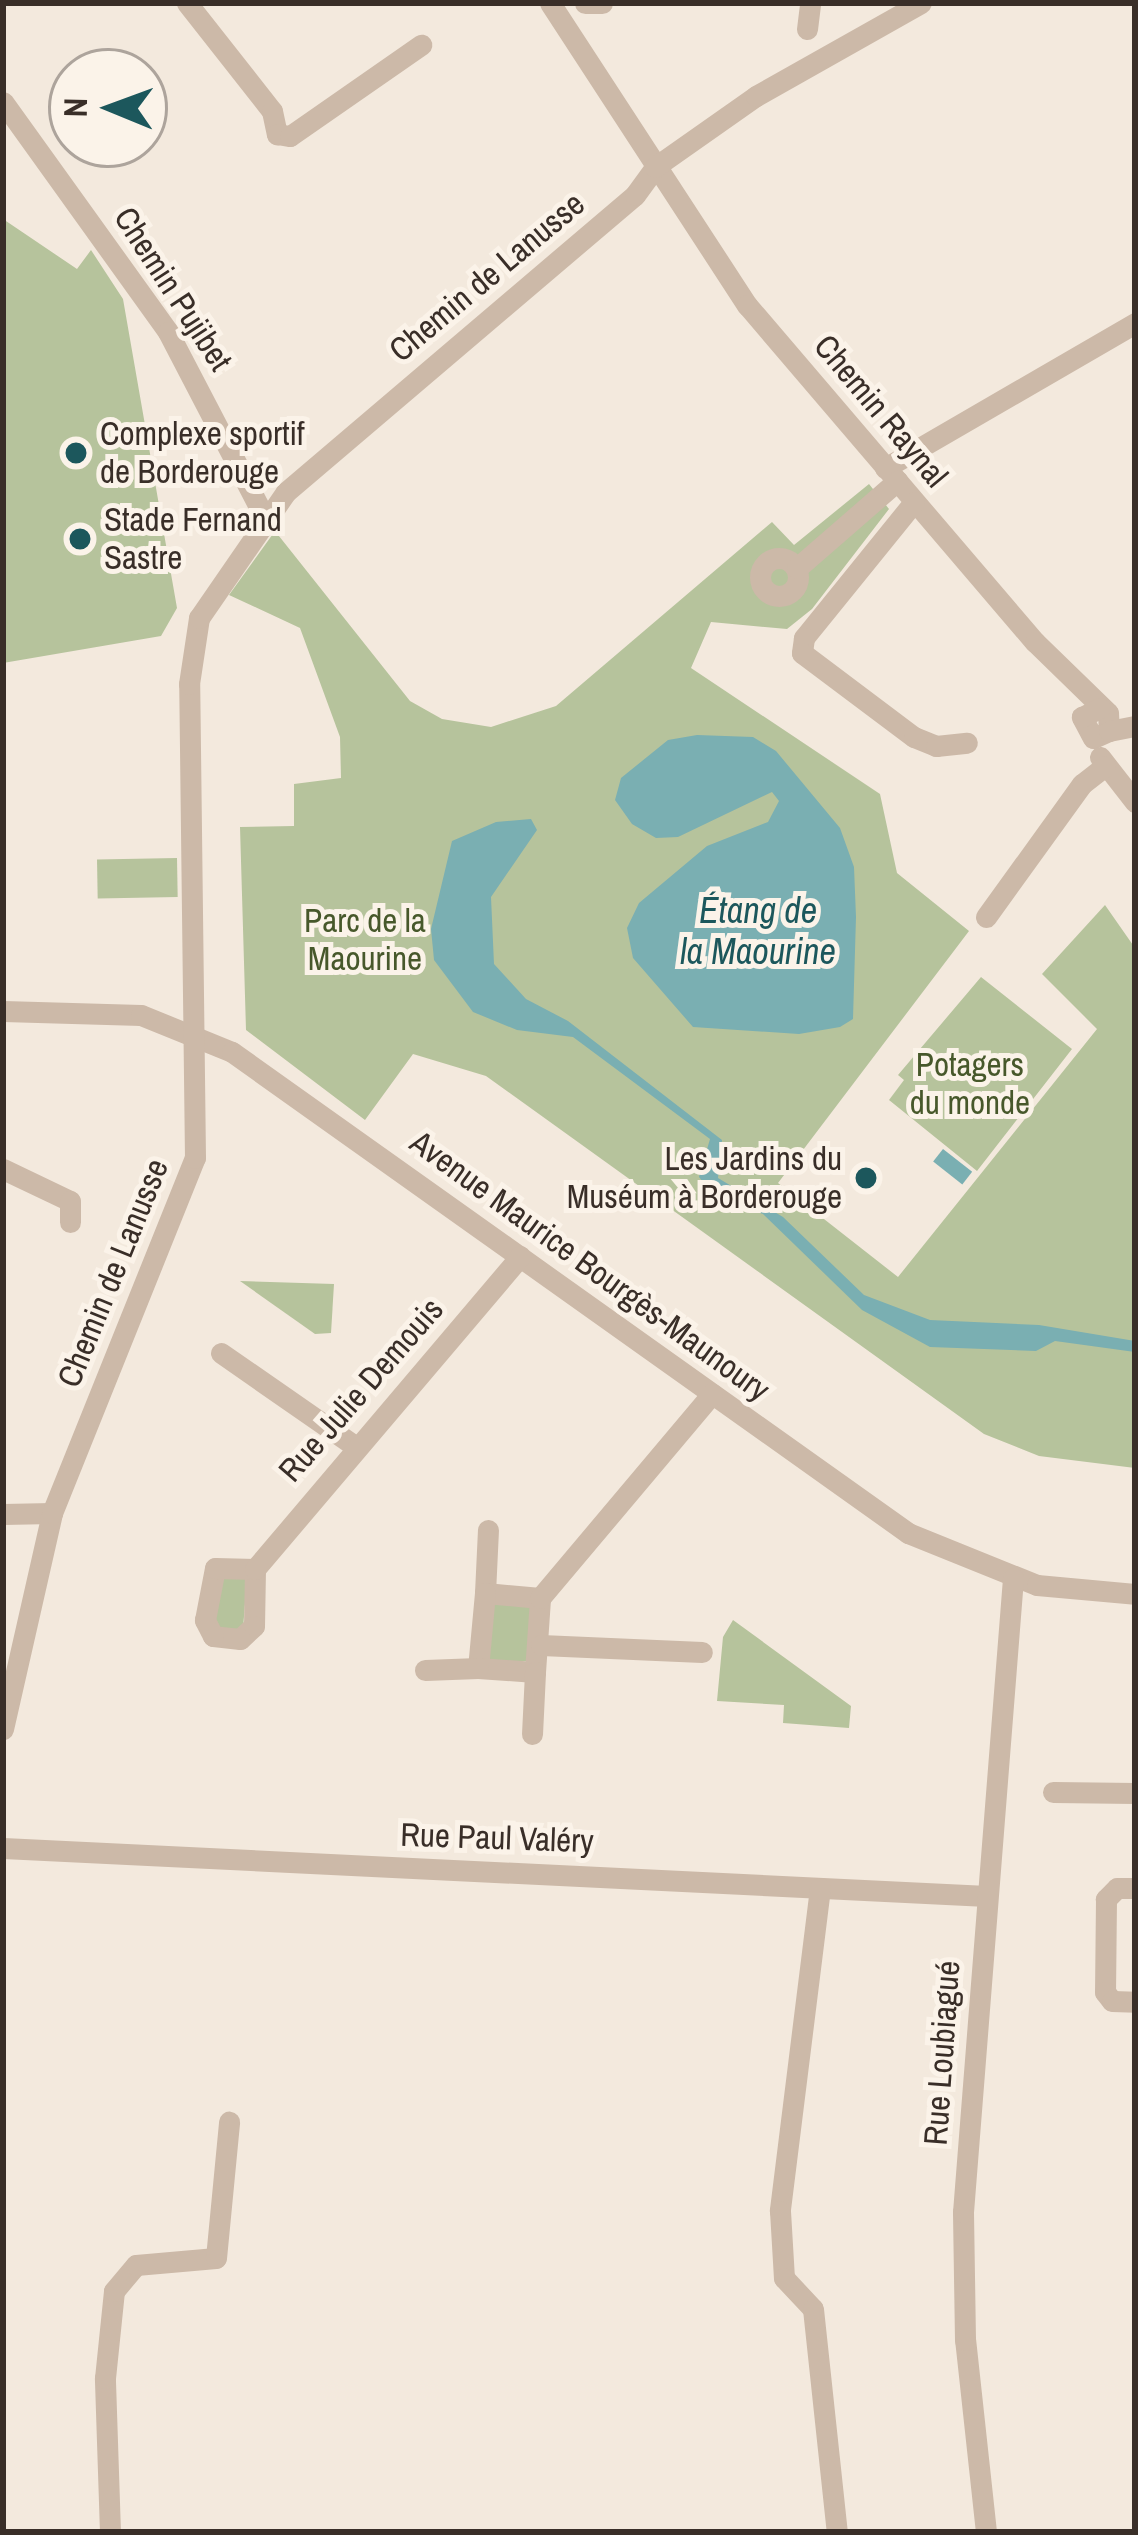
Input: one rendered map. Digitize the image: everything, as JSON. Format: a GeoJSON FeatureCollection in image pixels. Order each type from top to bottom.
{"type":"FeatureCollection","features":[{"type":"Feature","properties":{"kind":"street"},"geometry":{"type":"LineString","coordinates":[[188,3],[272,111],[278,134],[290,136],[422,45]]}},
{"type":"Feature","properties":{"kind":"street"},"geometry":{"type":"LineString","coordinates":[[550,3],[655,166]]}},
{"type":"Feature","properties":{"kind":"street"},"geometry":{"type":"LineString","coordinates":[[807,29],[810,3]]}},
{"type":"Feature","properties":{"kind":"street","name":"Chemin de Lanusse"},"geometry":{"type":"LineString","coordinates":[[3,1730],[52,1513],[195,1158],[189,684],[182,627],[226,577],[286,492],[635,195],[655,166],[756,96],[921,3]]}},
{"type":"Feature","properties":{"kind":"street","name":"Chemin Pujibet"},"geometry":{"type":"LineString","coordinates":[[3,102],[168,332],[240,458],[243,479],[267,522]]}},
{"type":"Feature","properties":{"kind":"street","name":"Chemin Raynal"},"geometry":{"type":"LineString","coordinates":[[655,166],[747,305],[1075,685],[1099,722],[1105,766],[1135,802]]}},
{"type":"Feature","properties":{"kind":"street"},"geometry":{"type":"LineString","coordinates":[[796,568],[891,474],[1135,322]]}},
{"type":"Feature","properties":{"kind":"street"},"geometry":{"type":"LineString","coordinates":[[914,502],[805,638],[802,653],[914,737],[967,743]]}},
{"type":"Feature","properties":{"kind":"street"},"geometry":{"type":"LineString","coordinates":[[1099,722],[1135,724]]}},
{"type":"Feature","properties":{"kind":"street"},"geometry":{"type":"LineString","coordinates":[[986,917],[1082,784],[1105,766]]}},
{"type":"Feature","properties":{"kind":"street","name":"Avenue Maurice Bourgès-Maunoury"},"geometry":{"type":"LineString","coordinates":[[3,1011],[141,1015],[194,1034],[247,1061],[908,1533],[1013,1579],[1135,1594]]}},
{"type":"Feature","properties":{"kind":"street"},"geometry":{"type":"LineString","coordinates":[[3,1169],[70,1202],[70,1222]]}},
{"type":"Feature","properties":{"kind":"street","name":"Rue Julie Demouis"},"geometry":{"type":"LineString","coordinates":[[255,1569],[520,1256]]}},
{"type":"Feature","properties":{"kind":"street"},"geometry":{"type":"LineString","coordinates":[[221,1353],[356,1448]]}},
{"type":"Feature","properties":{"kind":"street"},"geometry":{"type":"LineString","coordinates":[[532,1734],[535,1672],[542,1645],[540,1598],[712,1394]]}},
{"type":"Feature","properties":{"kind":"street"},"geometry":{"type":"LineString","coordinates":[[3,1514],[52,1513]]}},
{"type":"Feature","properties":{"kind":"street"},"geometry":{"type":"LineString","coordinates":[[478,1668],[488,1530]]}},
{"type":"Feature","properties":{"kind":"street","name":"Rue Loubiagué"},"geometry":{"type":"LineString","coordinates":[[986,2532],[965,2340],[964,2212],[1013,1579]]}},
{"type":"Feature","properties":{"kind":"street"},"geometry":{"type":"LineString","coordinates":[[485,1593],[540,1598]]}},
{"type":"Feature","properties":{"kind":"street"},"geometry":{"type":"LineString","coordinates":[[542,1645],[702,1652]]}},
{"type":"Feature","properties":{"kind":"street"},"geometry":{"type":"LineString","coordinates":[[425,1670],[535,1672]]}},
{"type":"Feature","properties":{"kind":"street"},"geometry":{"type":"LineString","coordinates":[[1053,1792],[1135,1793]]}},
{"type":"Feature","properties":{"kind":"street","name":"Rue Paul Valéry"},"geometry":{"type":"LineString","coordinates":[[3,1848],[987,1897]]}},
{"type":"Feature","properties":{"kind":"street"},"geometry":{"type":"LineString","coordinates":[[820,1888],[790,2182],[780,2211],[784,2278],[813,2309],[837,2532]]}},
{"type":"Feature","properties":{"kind":"street"},"geometry":{"type":"LineString","coordinates":[[1135,1888],[1117,1888],[1106,1899],[1105,1992],[1112,2001],[1135,2002]]}},
{"type":"Feature","properties":{"kind":"street"},"geometry":{"type":"LineString","coordinates":[[110,2532],[105,2378],[114,2290],[136,2266],[216,2258],[229,2122]]}},
{"type":"Feature","properties":{"kind":"green space","name":"Complexe sportif de Borderouge"},"geometry":{"type":"Polygon","coordinates":[[[3,219],[77,269],[91,250],[123,299],[177,608],[161,636],[3,663],[3,219]]]}},
{"type":"Feature","properties":{"kind":"green space","name":"Parc de la Maourine"},"geometry":{"type":"Polygon","coordinates":[[[869,484],[889,509],[812,609],[787,629],[711,622],[691,668],[880,794],[897,873],[969,931],[778,1183],[898,1277],[1097,1029],[1042,974],[1105,905],[1135,948],[1135,1468],[1039,1456],[984,1434],[486,1076],[413,1054],[365,1120],[246,1030],[240,827],[294,826],[294,784],[341,778],[340,737],[300,628],[229,595],[275,531],[410,701],[442,719],[491,727],[556,706],[772,522],[794,545],[869,484]]]}},
{"type":"Feature","properties":{"kind":"green space"},"geometry":{"type":"Polygon","coordinates":[[[177,858],[178,897],[98,898],[97,859],[177,858]]]}},
{"type":"Feature","properties":{"kind":"green space","name":"Potagers du monde"},"geometry":{"type":"Polygon","coordinates":[[[981,977],[1072,1049],[977,1171],[889,1100],[904,1080],[898,1075],[981,977]]]}},
{"type":"Feature","properties":{"kind":"green space"},"geometry":{"type":"Polygon","coordinates":[[[240,1281],[334,1284],[331,1333],[315,1334],[240,1281]]]}},
{"type":"Feature","properties":{"kind":"green space"},"geometry":{"type":"Polygon","coordinates":[[[247,1577],[243,1629],[216,1631],[216,1578],[247,1577]]]}},
{"type":"Feature","properties":{"kind":"green space"},"geometry":{"type":"Polygon","coordinates":[[[533,1603],[534,1661],[487,1662],[486,1604],[533,1603]]]}},
{"type":"Feature","properties":{"kind":"green space"},"geometry":{"type":"Polygon","coordinates":[[[733,1620],[851,1706],[849,1728],[783,1723],[784,1705],[717,1701],[723,1637],[733,1620]]]}},
{"type":"Feature","properties":{"kind":"water","name":"Étang de la Maourine"},"geometry":{"type":"Polygon","coordinates":[[[697,735],[753,737],[776,751],[840,828],[854,867],[856,917],[853,1019],[840,1027],[799,1034],[693,1027],[633,958],[627,928],[639,903],[707,846],[768,822],[779,801],[772,792],[678,837],[656,838],[632,824],[615,800],[621,778],[668,740],[697,735]]]}},
{"type":"Feature","properties":{"kind":"water"},"geometry":{"type":"Polygon","coordinates":[[[531,819],[537,830],[491,897],[494,964],[526,999],[568,1021],[722,1140],[718,1178],[783,1217],[864,1295],[930,1320],[1039,1325],[1135,1341],[1135,1352],[1055,1341],[1036,1351],[930,1347],[862,1310],[763,1214],[714,1196],[699,1177],[710,1139],[573,1037],[517,1030],[473,1012],[434,960],[431,929],[452,841],[496,822],[531,819]]]}},
{"type":"Feature","properties":{"kind":"water"},"geometry":{"type":"Polygon","coordinates":[[[943,1149],[972,1172],[962,1184],[933,1162],[943,1149]]]}},
{"type":"Feature","properties":{"kind":"place","name":"Complexe sportif de Borderouge"},"geometry":{"type":"Point","coordinates":[76,453]}},
{"type":"Feature","properties":{"kind":"place","name":"Stade Fernand Sastre"},"geometry":{"type":"Point","coordinates":[80,539]}},
{"type":"Feature","properties":{"kind":"place","name":"Les Jardins du Muséum à Borderouge"},"geometry":{"type":"Point","coordinates":[866,1178]}}]}
